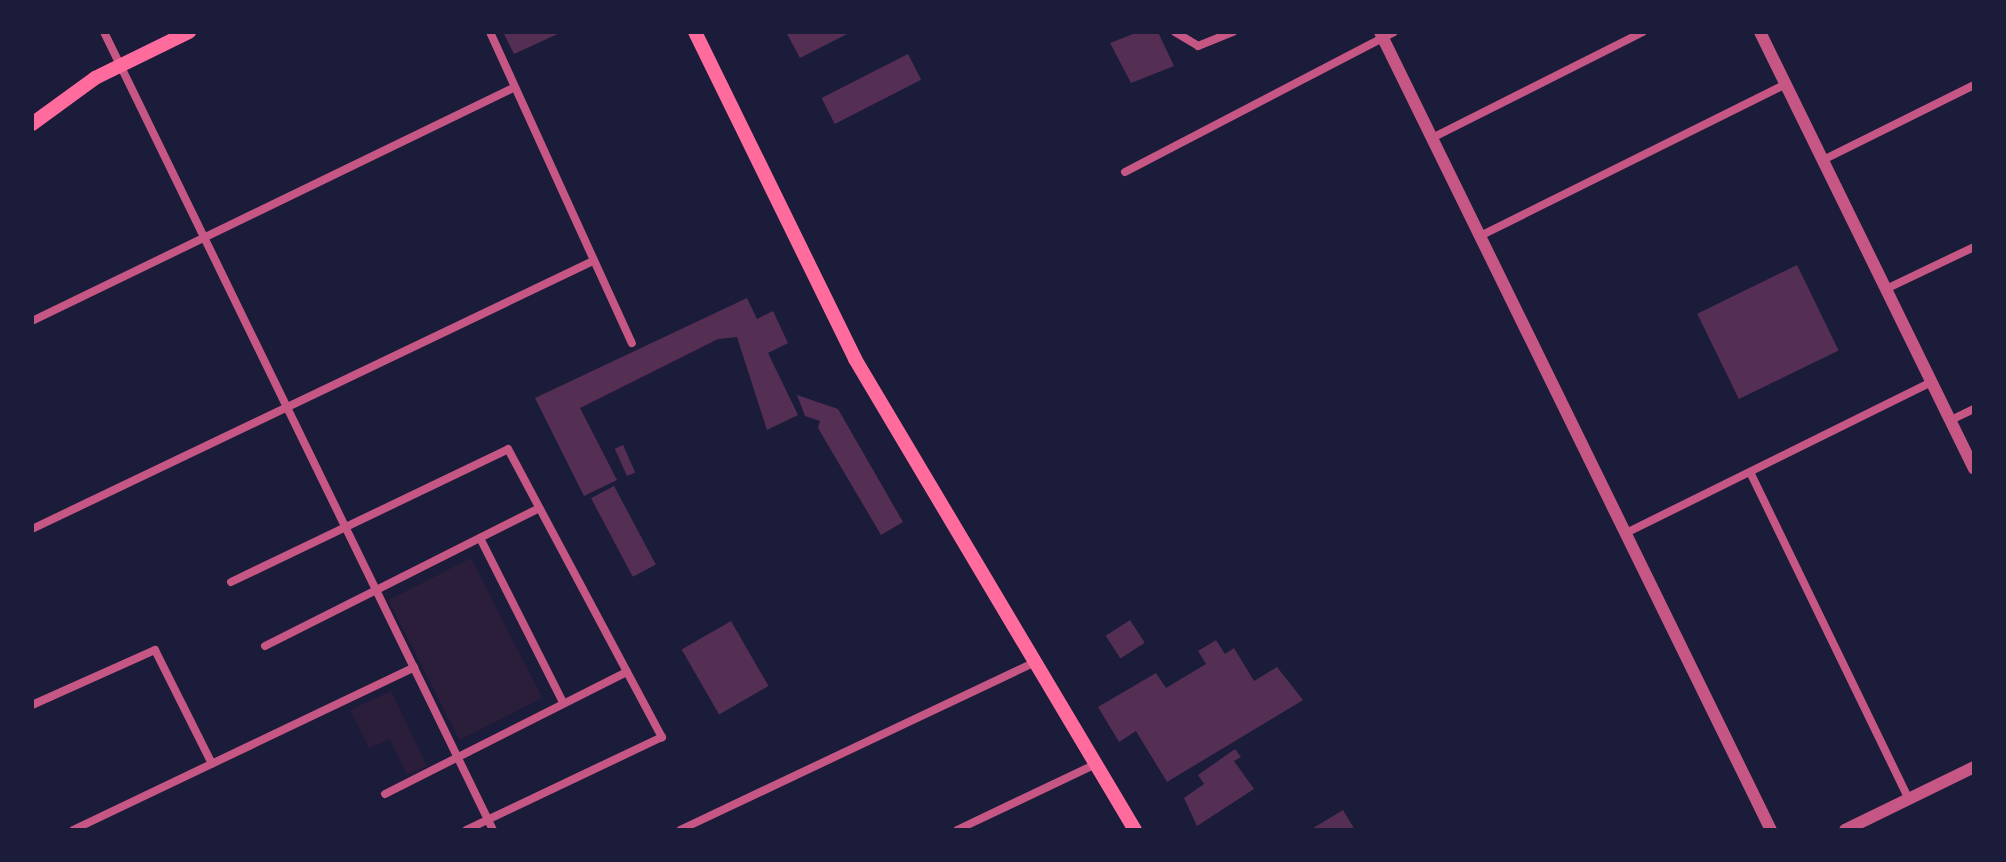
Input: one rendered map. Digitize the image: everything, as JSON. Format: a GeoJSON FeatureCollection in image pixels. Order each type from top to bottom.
{"type":"FeatureCollection","features":[{"type":"Feature","properties":{"kind":"main road"},"geometry":{"type":"LineString","coordinates":[[32,124],[121,65],[189,32]]}},
{"type":"Feature","properties":{"kind":"main road"},"geometry":{"type":"LineString","coordinates":[[695,32],[855,359],[1135,830]]}},
{"type":"Feature","properties":{"kind":"street"},"geometry":{"type":"LineString","coordinates":[[104,32],[493,830]]}},
{"type":"Feature","properties":{"kind":"street"},"geometry":{"type":"LineString","coordinates":[[490,32],[511,89],[632,343]]}},
{"type":"Feature","properties":{"kind":"street"},"geometry":{"type":"LineString","coordinates":[[1175,32],[1190,45],[1233,32]]}},
{"type":"Feature","properties":{"kind":"street"},"geometry":{"type":"LineString","coordinates":[[1432,138],[1643,32]]}},
{"type":"Feature","properties":{"kind":"street"},"geometry":{"type":"LineString","coordinates":[[1760,32],[1974,468]]}},
{"type":"Feature","properties":{"kind":"street"},"geometry":{"type":"LineString","coordinates":[[1125,172],[1386,34],[1432,138],[1771,830]]}},
{"type":"Feature","properties":{"kind":"street"},"geometry":{"type":"LineString","coordinates":[[1480,236],[1786,84]]}},
{"type":"Feature","properties":{"kind":"street"},"geometry":{"type":"LineString","coordinates":[[1823,160],[1974,85]]}},
{"type":"Feature","properties":{"kind":"street"},"geometry":{"type":"LineString","coordinates":[[32,321],[511,89]]}},
{"type":"Feature","properties":{"kind":"street"},"geometry":{"type":"LineString","coordinates":[[1886,289],[1974,247]]}},
{"type":"Feature","properties":{"kind":"street"},"geometry":{"type":"LineString","coordinates":[[32,529],[593,261]]}},
{"type":"Feature","properties":{"kind":"street"},"geometry":{"type":"LineString","coordinates":[[1626,533],[1932,382]]}},
{"type":"Feature","properties":{"kind":"street"},"geometry":{"type":"LineString","coordinates":[[1951,420],[1974,409]]}},
{"type":"Feature","properties":{"kind":"street"},"geometry":{"type":"LineString","coordinates":[[231,582],[508,449],[662,737],[466,830]]}},
{"type":"Feature","properties":{"kind":"street"},"geometry":{"type":"LineString","coordinates":[[1750,472],[1909,799]]}},
{"type":"Feature","properties":{"kind":"street"},"geometry":{"type":"LineString","coordinates":[[265,646],[539,508]]}},
{"type":"Feature","properties":{"kind":"street"},"geometry":{"type":"LineString","coordinates":[[480,538],[563,702]]}},
{"type":"Feature","properties":{"kind":"street"},"geometry":{"type":"LineString","coordinates":[[32,705],[155,650],[212,764]]}},
{"type":"Feature","properties":{"kind":"street"},"geometry":{"type":"LineString","coordinates":[[680,830],[1036,662]]}},
{"type":"Feature","properties":{"kind":"street"},"geometry":{"type":"LineString","coordinates":[[73,830],[414,667]]}},
{"type":"Feature","properties":{"kind":"street"},"geometry":{"type":"LineString","coordinates":[[385,794],[627,672]]}},
{"type":"Feature","properties":{"kind":"street"},"geometry":{"type":"LineString","coordinates":[[957,830],[1096,764]]}},
{"type":"Feature","properties":{"kind":"street"},"geometry":{"type":"LineString","coordinates":[[1845,830],[1974,767]]}},
{"type":"Feature","properties":{"kind":"shaded area"},"geometry":{"type":"Polygon","coordinates":[[[471,558],[542,698],[459,740],[388,600],[471,558]]]}},
{"type":"Feature","properties":{"kind":"shaded area"},"geometry":{"type":"Polygon","coordinates":[[[391,691],[427,766],[407,775],[390,739],[369,748],[350,710],[391,691]]]}},
{"type":"Feature","properties":{"kind":"building"},"geometry":{"type":"Polygon","coordinates":[[[503,32],[562,32],[514,54],[503,32]]]}},
{"type":"Feature","properties":{"kind":"building"},"geometry":{"type":"Polygon","coordinates":[[[786,32],[851,32],[800,58],[786,32]]]}},
{"type":"Feature","properties":{"kind":"building"},"geometry":{"type":"Polygon","coordinates":[[[1138,32],[1158,32],[1174,66],[1131,83],[1110,43],[1138,32]]]}},
{"type":"Feature","properties":{"kind":"building"},"geometry":{"type":"Polygon","coordinates":[[[908,54],[921,80],[835,124],[822,98],[908,54]]]}},
{"type":"Feature","properties":{"kind":"building"},"geometry":{"type":"Polygon","coordinates":[[[1797,265],[1839,350],[1739,399],[1697,314],[1797,265]]]}},
{"type":"Feature","properties":{"kind":"building"},"geometry":{"type":"Polygon","coordinates":[[[747,298],[757,319],[773,311],[788,343],[768,353],[798,415],[767,430],[737,337],[718,339],[580,408],[617,480],[584,496],[535,398],[747,298]]]}},
{"type":"Feature","properties":{"kind":"building"},"geometry":{"type":"Polygon","coordinates":[[[797,395],[838,409],[903,522],[881,535],[818,428],[820,421],[805,416],[797,395]]]}},
{"type":"Feature","properties":{"kind":"building"},"geometry":{"type":"Polygon","coordinates":[[[623,445],[635,472],[627,476],[615,449],[623,445]]]}},
{"type":"Feature","properties":{"kind":"building"},"geometry":{"type":"Polygon","coordinates":[[[614,486],[656,565],[633,577],[591,498],[614,486]]]}},
{"type":"Feature","properties":{"kind":"building"},"geometry":{"type":"Polygon","coordinates":[[[1130,620],[1145,643],[1120,658],[1106,636],[1130,620]]]}},
{"type":"Feature","properties":{"kind":"building"},"geometry":{"type":"Polygon","coordinates":[[[731,621],[769,686],[719,714],[682,650],[731,621]]]}},
{"type":"Feature","properties":{"kind":"building"},"geometry":{"type":"Polygon","coordinates":[[[1216,640],[1225,654],[1234,648],[1254,681],[1277,667],[1303,700],[1167,782],[1136,731],[1119,742],[1098,707],[1156,673],[1166,688],[1206,664],[1198,651],[1216,640]]]}},
{"type":"Feature","properties":{"kind":"building"},"geometry":{"type":"Polygon","coordinates":[[[1235,749],[1241,757],[1234,761],[1254,789],[1197,826],[1184,798],[1204,784],[1198,775],[1235,749]]]}},
{"type":"Feature","properties":{"kind":"building"},"geometry":{"type":"Polygon","coordinates":[[[1343,810],[1355,830],[1310,830],[1343,810]]]}}]}
